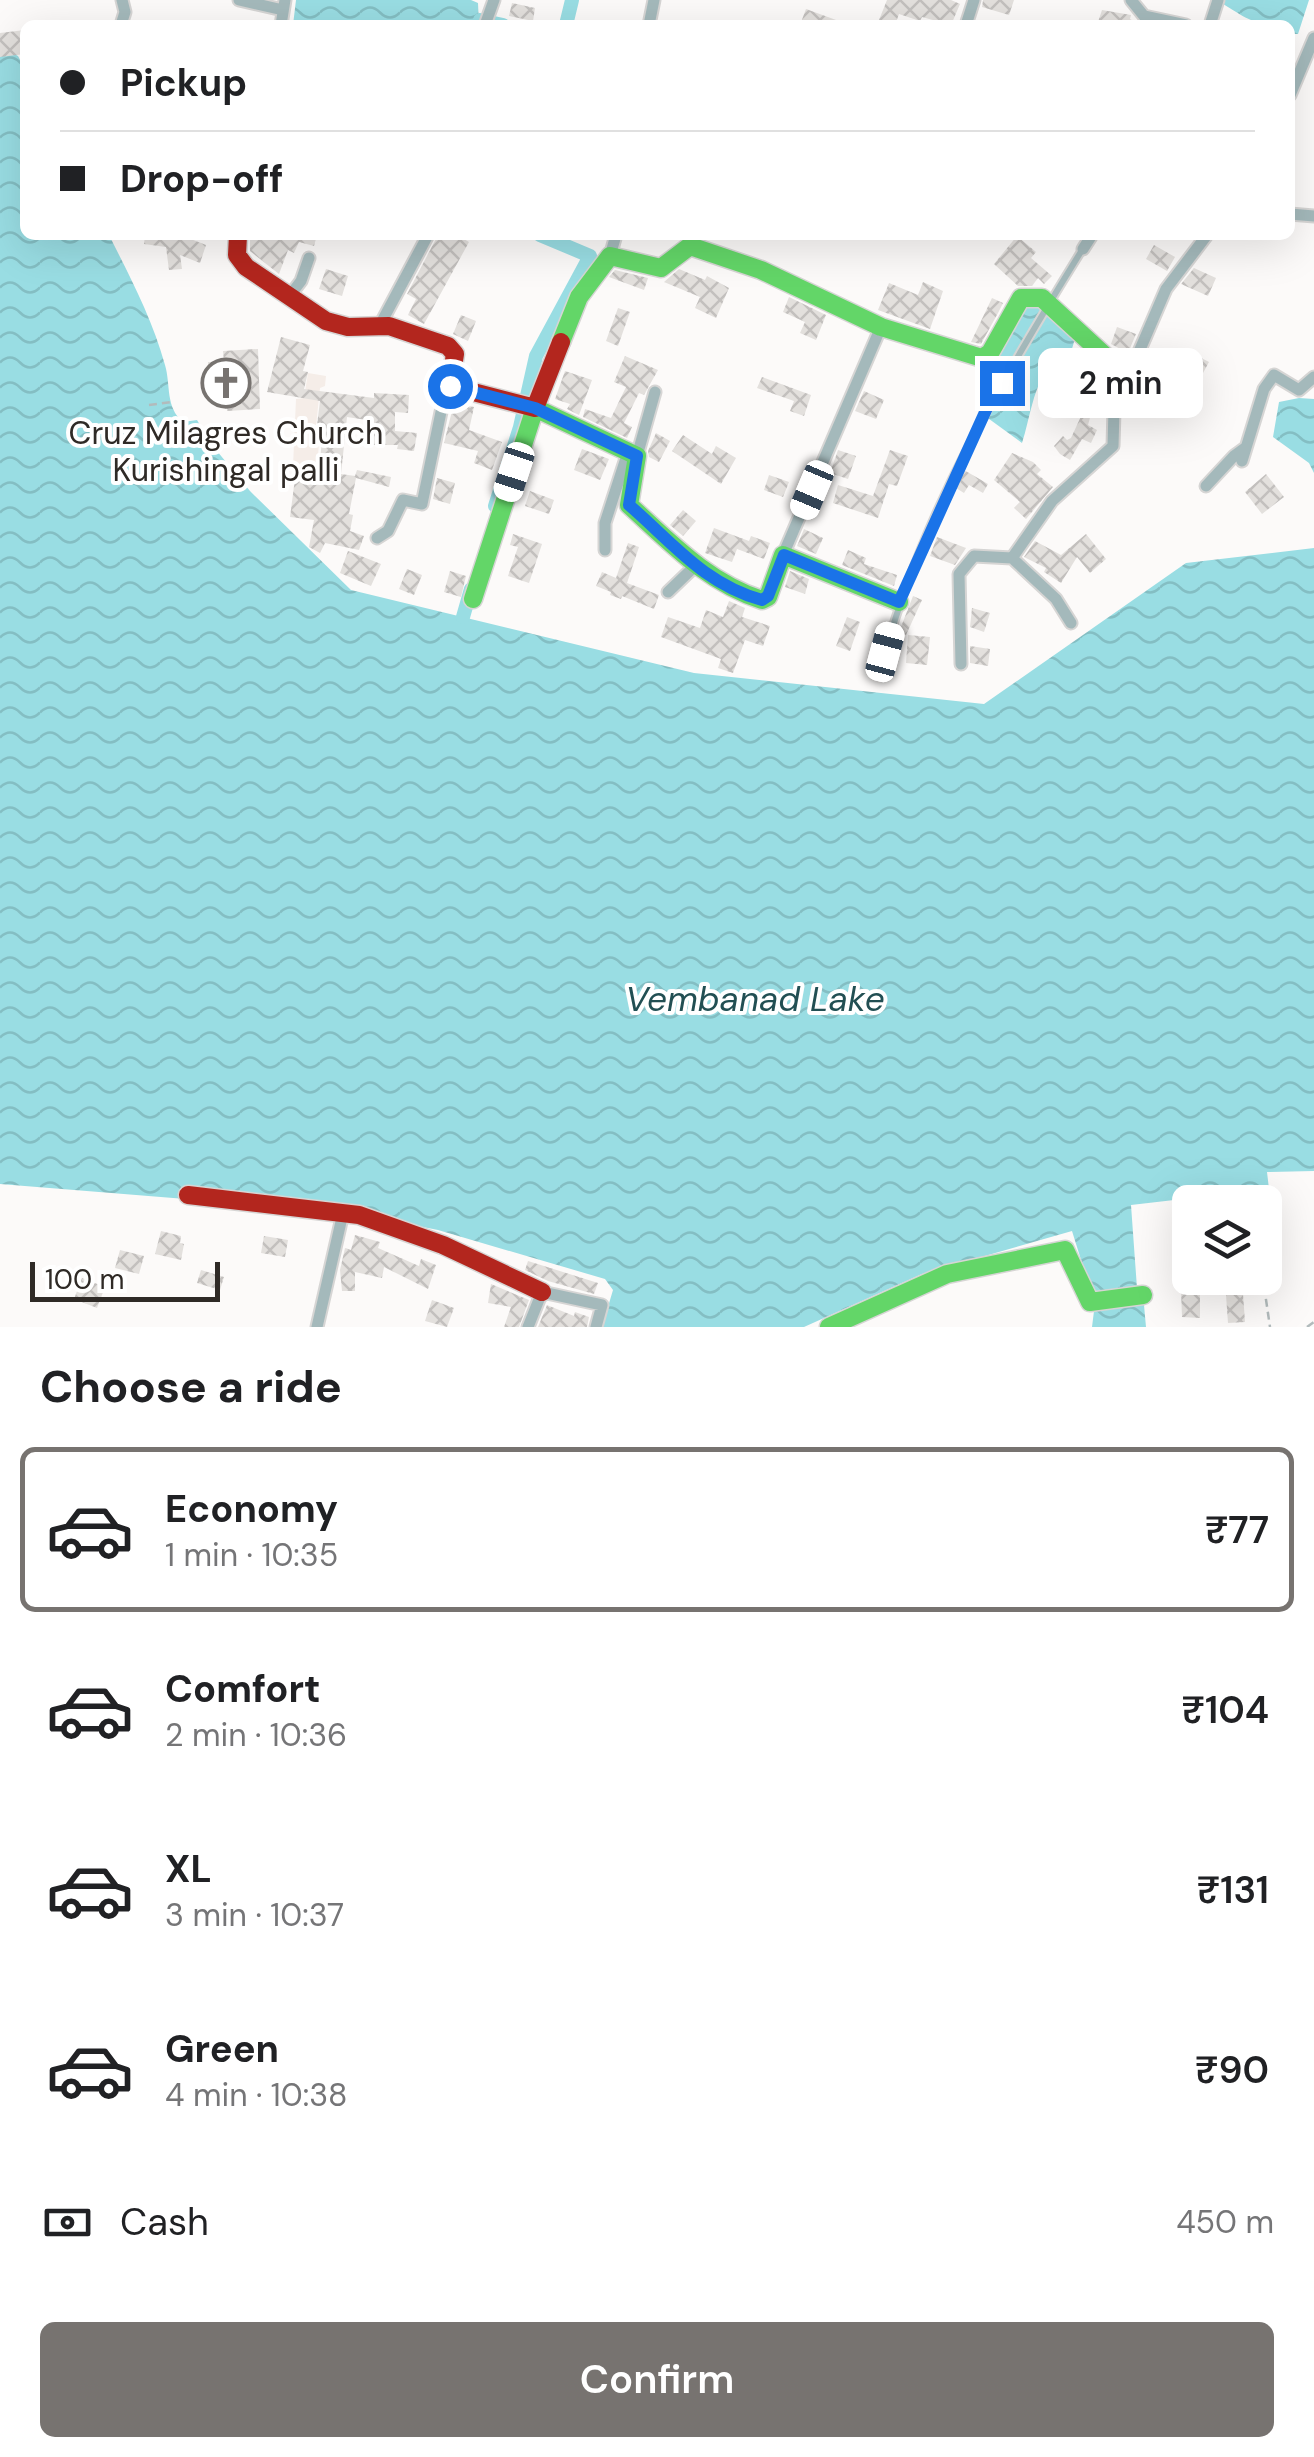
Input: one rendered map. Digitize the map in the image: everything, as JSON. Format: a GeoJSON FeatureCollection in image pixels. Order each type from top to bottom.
{"type":"FeatureCollection","features":[{"type":"Feature","properties":{"kind":"street"},"geometry":{"type":"LineString","coordinates":[[238,0],[284,5]]}},
{"type":"Feature","properties":{"kind":"street"},"geometry":{"type":"LineString","coordinates":[[1131,0],[1144,16],[1163,20]]}},
{"type":"Feature","properties":{"kind":"street"},"geometry":{"type":"LineString","coordinates":[[1295,84],[1314,40]]}},
{"type":"Feature","properties":{"kind":"street"},"geometry":{"type":"LineString","coordinates":[[238,240],[237,255],[246,267],[326,321],[348,327],[380,325],[453,349],[450,386],[422,504],[403,500],[388,530],[378,538]]}},
{"type":"Feature","properties":{"kind":"street"},"geometry":{"type":"LineString","coordinates":[[380,325],[425,240]]}},
{"type":"Feature","properties":{"kind":"street"},"geometry":{"type":"LineString","coordinates":[[472,600],[529,406],[579,297],[610,256],[615,240]]}},
{"type":"Feature","properties":{"kind":"street"},"geometry":{"type":"LineString","coordinates":[[1083,249],[1089,240]]}},
{"type":"Feature","properties":{"kind":"street"},"geometry":{"type":"LineString","coordinates":[[1012,558],[1052,501],[1113,446],[1114,410],[1166,289],[1203,240]]}},
{"type":"Feature","properties":{"kind":"street"},"geometry":{"type":"LineString","coordinates":[[610,256],[660,268],[679,250],[690,246],[761,270],[881,327],[982,358],[990,353],[1021,298],[1042,298],[1128,377]]}},
{"type":"Feature","properties":{"kind":"street"},"geometry":{"type":"LineString","coordinates":[[290,294],[301,281],[309,258]]}},
{"type":"Feature","properties":{"kind":"street"},"geometry":{"type":"LineString","coordinates":[[632,454],[629,505],[694,567],[762,600],[768,596],[881,327]]}},
{"type":"Feature","properties":{"kind":"street"},"geometry":{"type":"LineString","coordinates":[[1206,486],[1234,456],[1244,454],[1264,388],[1274,375],[1299,390],[1314,377]]}},
{"type":"Feature","properties":{"kind":"street"},"geometry":{"type":"LineString","coordinates":[[450,386],[529,406],[632,454]]}},
{"type":"Feature","properties":{"kind":"street"},"geometry":{"type":"LineString","coordinates":[[605,550],[605,522],[656,392]]}},
{"type":"Feature","properties":{"kind":"street"},"geometry":{"type":"LineString","coordinates":[[784,555],[899,602]]}},
{"type":"Feature","properties":{"kind":"street"},"geometry":{"type":"LineString","coordinates":[[961,664],[960,574],[974,556],[1012,558],[1056,599],[1071,622]]}},
{"type":"Feature","properties":{"kind":"street"},"geometry":{"type":"LineString","coordinates":[[668,592],[694,567]]}},
{"type":"Feature","properties":{"kind":"street"},"geometry":{"type":"LineString","coordinates":[[188,1195],[359,1216],[443,1245],[542,1292],[602,1306],[596,1327]]}},
{"type":"Feature","properties":{"kind":"street"},"geometry":{"type":"LineString","coordinates":[[317,1327],[342,1214]]}},
{"type":"Feature","properties":{"kind":"street"},"geometry":{"type":"LineString","coordinates":[[828,1327],[947,1274],[1065,1250],[1090,1302],[1143,1295]]}},
{"type":"Feature","properties":{"kind":"street"},"geometry":{"type":"LineString","coordinates":[[528,1327],[542,1292]]}},
{"type":"Feature","properties":{"kind":"lane"},"geometry":{"type":"LineString","coordinates":[[885,652],[899,602],[986,410],[1083,249]]}},
{"type":"Feature","properties":{"kind":"path"},"geometry":{"type":"LineString","coordinates":[[148,405],[171,402]]}},
{"type":"Feature","properties":{"kind":"path"},"geometry":{"type":"LineString","coordinates":[[1265,1295],[1270,1327]]}},
{"type":"Feature","properties":{"kind":"path"},"geometry":{"type":"LineString","coordinates":[[1307,1327],[1314,1322]]}},
{"type":"Feature","properties":{"kind":"shaded area"},"geometry":{"type":"Polygon","coordinates":[[[308,373],[326,376],[325,386],[320,388],[316,426],[320,427],[317,471],[293,466],[296,399],[304,398],[308,373]]]}},
{"type":"Feature","properties":{"kind":"water"},"geometry":{"type":"Polygon","coordinates":[[[296,0],[478,3],[479,20],[294,20],[296,0]]]}},
{"type":"Feature","properties":{"kind":"water"},"geometry":{"type":"Polygon","coordinates":[[[1216,0],[1309,0],[1298,34],[1295,20],[1252,20],[1216,0]]]}},
{"type":"Feature","properties":{"kind":"water","name":"Vembanad Lake"},"geometry":{"type":"Polygon","coordinates":[[[0,46],[20,60],[20,240],[111,240],[154,331],[177,416],[183,422],[197,420],[250,491],[351,590],[694,673],[984,704],[1186,563],[1314,548],[1314,1171],[1267,1172],[1269,1185],[1172,1185],[1172,1200],[1131,1205],[1137,1288],[1092,1295],[1072,1231],[922,1274],[804,1327],[602,1327],[613,1290],[605,1279],[438,1230],[241,1191],[235,1203],[0,1184],[0,46]]]}},
{"type":"Feature","properties":{"kind":"water"},"geometry":{"type":"Polygon","coordinates":[[[1022,303],[1044,304],[986,406],[976,378],[983,373],[1022,303]]]}},
{"type":"Feature","properties":{"kind":"water"},"geometry":{"type":"Polygon","coordinates":[[[1049,309],[1077,332],[1065,372],[1046,371],[1041,379],[1022,443],[985,416],[1049,309]]]}},
{"type":"Feature","properties":{"kind":"water"},"geometry":{"type":"Polygon","coordinates":[[[1314,399],[1314,473],[1309,463],[1273,437],[1279,402],[1314,399]]]}},
{"type":"Feature","properties":{"kind":"water"},"geometry":{"type":"Polygon","coordinates":[[[1120,1303],[1144,1305],[1146,1327],[1092,1327],[1094,1311],[1120,1303]]]}},
{"type":"Feature","properties":{"kind":"building"},"geometry":{"type":"Polygon","coordinates":[[[887,0],[951,0],[960,4],[953,20],[917,20],[899,14],[897,20],[879,20],[887,0]]]}},
{"type":"Feature","properties":{"kind":"building"},"geometry":{"type":"Polygon","coordinates":[[[983,0],[1014,0],[1009,15],[982,7],[983,0]]]}},
{"type":"Feature","properties":{"kind":"building"},"geometry":{"type":"Polygon","coordinates":[[[512,3],[535,8],[533,20],[509,16],[512,3]]]}},
{"type":"Feature","properties":{"kind":"building"},"geometry":{"type":"Polygon","coordinates":[[[806,9],[836,20],[802,20],[806,9]]]}},
{"type":"Feature","properties":{"kind":"building"},"geometry":{"type":"Polygon","coordinates":[[[1102,10],[1131,15],[1132,20],[1099,20],[1102,10]]]}},
{"type":"Feature","properties":{"kind":"building"},"geometry":{"type":"Polygon","coordinates":[[[20,31],[20,55],[0,57],[0,33],[20,31]]]}},
{"type":"Feature","properties":{"kind":"building"},"geometry":{"type":"Polygon","coordinates":[[[144,240],[193,240],[206,245],[200,263],[180,255],[182,269],[169,270],[166,247],[144,244],[144,240]]]}},
{"type":"Feature","properties":{"kind":"building"},"geometry":{"type":"Polygon","coordinates":[[[250,240],[316,240],[314,246],[299,242],[294,253],[288,250],[279,274],[250,251],[250,240]]]}},
{"type":"Feature","properties":{"kind":"building"},"geometry":{"type":"Polygon","coordinates":[[[435,240],[469,242],[424,324],[408,315],[416,299],[407,294],[435,240]]]}},
{"type":"Feature","properties":{"kind":"building"},"geometry":{"type":"Polygon","coordinates":[[[1014,240],[1022,240],[1036,252],[1031,258],[1052,276],[1044,284],[1038,278],[1032,286],[1018,286],[994,264],[1014,240]]]}},
{"type":"Feature","properties":{"kind":"building"},"geometry":{"type":"Polygon","coordinates":[[[1154,245],[1175,257],[1167,271],[1146,259],[1154,245]]]}},
{"type":"Feature","properties":{"kind":"building"},"geometry":{"type":"Polygon","coordinates":[[[1194,268],[1216,278],[1208,296],[1181,284],[1194,268]]]}},
{"type":"Feature","properties":{"kind":"building"},"geometry":{"type":"Polygon","coordinates":[[[326,269],[348,276],[342,296],[319,289],[326,269]]]}},
{"type":"Feature","properties":{"kind":"building"},"geometry":{"type":"Polygon","coordinates":[[[679,269],[705,280],[707,276],[729,288],[716,318],[695,308],[700,297],[664,282],[679,269]]]}},
{"type":"Feature","properties":{"kind":"building"},"geometry":{"type":"Polygon","coordinates":[[[615,270],[648,278],[644,290],[609,277],[615,270]]]}},
{"type":"Feature","properties":{"kind":"building"},"geometry":{"type":"Polygon","coordinates":[[[923,282],[943,291],[930,329],[878,310],[889,283],[918,295],[923,282]]]}},
{"type":"Feature","properties":{"kind":"building"},"geometry":{"type":"Polygon","coordinates":[[[789,297],[826,315],[816,340],[800,333],[805,322],[783,312],[789,297]]]}},
{"type":"Feature","properties":{"kind":"building"},"geometry":{"type":"Polygon","coordinates":[[[992,298],[1003,303],[981,344],[971,342],[992,298]]]}},
{"type":"Feature","properties":{"kind":"building"},"geometry":{"type":"Polygon","coordinates":[[[618,308],[630,312],[618,346],[606,341],[618,308]]]}},
{"type":"Feature","properties":{"kind":"building"},"geometry":{"type":"Polygon","coordinates":[[[461,315],[476,321],[468,341],[453,334],[461,315]]]}},
{"type":"Feature","properties":{"kind":"building"},"geometry":{"type":"Polygon","coordinates":[[[1117,327],[1136,334],[1128,353],[1111,344],[1117,327]]]}},
{"type":"Feature","properties":{"kind":"building"},"geometry":{"type":"Polygon","coordinates":[[[281,337],[310,345],[303,371],[308,372],[304,389],[374,398],[374,393],[409,395],[408,413],[395,412],[395,431],[417,433],[414,451],[397,449],[398,445],[373,445],[373,421],[347,417],[341,474],[355,476],[357,470],[391,477],[389,487],[356,478],[349,514],[353,515],[350,531],[364,536],[359,550],[325,543],[320,553],[309,547],[314,520],[290,517],[296,471],[319,474],[323,426],[317,425],[320,401],[267,392],[281,337]]]}},
{"type":"Feature","properties":{"kind":"building"},"geometry":{"type":"Polygon","coordinates":[[[258,349],[260,409],[227,411],[226,394],[208,394],[208,362],[224,362],[223,351],[258,349]]]}},
{"type":"Feature","properties":{"kind":"building"},"geometry":{"type":"Polygon","coordinates":[[[1184,349],[1209,362],[1197,384],[1172,370],[1184,349]]]}},
{"type":"Feature","properties":{"kind":"building"},"geometry":{"type":"Polygon","coordinates":[[[625,356],[658,370],[644,395],[639,393],[624,423],[632,427],[627,438],[583,417],[585,409],[611,418],[626,387],[614,382],[625,356]]]}},
{"type":"Feature","properties":{"kind":"building"},"geometry":{"type":"Polygon","coordinates":[[[1090,365],[1103,370],[1088,425],[1097,430],[1091,443],[1082,439],[1070,460],[1054,446],[1063,436],[1071,438],[1083,412],[1072,408],[1090,365]]]}},
{"type":"Feature","properties":{"kind":"building"},"geometry":{"type":"Polygon","coordinates":[[[565,371],[592,380],[579,415],[567,409],[570,404],[555,399],[565,371]]]}},
{"type":"Feature","properties":{"kind":"building"},"geometry":{"type":"Polygon","coordinates":[[[762,377],[811,395],[804,416],[790,411],[794,401],[757,388],[762,377]]]}},
{"type":"Feature","properties":{"kind":"building"},"geometry":{"type":"Polygon","coordinates":[[[864,391],[884,400],[876,419],[855,411],[864,391]]]}},
{"type":"Feature","properties":{"kind":"building"},"geometry":{"type":"Polygon","coordinates":[[[454,403],[474,407],[469,430],[502,442],[492,470],[474,463],[478,451],[444,443],[454,403]]]}},
{"type":"Feature","properties":{"kind":"building"},"geometry":{"type":"Polygon","coordinates":[[[656,433],[670,441],[659,462],[649,457],[648,451],[656,433]]]}},
{"type":"Feature","properties":{"kind":"building"},"geometry":{"type":"Polygon","coordinates":[[[683,435],[712,454],[716,446],[736,458],[721,484],[672,451],[683,435]]]}},
{"type":"Feature","properties":{"kind":"building"},"geometry":{"type":"Polygon","coordinates":[[[582,449],[609,459],[600,480],[574,470],[582,449]]]}},
{"type":"Feature","properties":{"kind":"building"},"geometry":{"type":"Polygon","coordinates":[[[838,450],[856,456],[848,479],[830,473],[838,450]]]}},
{"type":"Feature","properties":{"kind":"building"},"geometry":{"type":"Polygon","coordinates":[[[890,450],[908,456],[897,486],[889,484],[878,518],[833,503],[838,485],[873,496],[890,450]]]}},
{"type":"Feature","properties":{"kind":"building"},"geometry":{"type":"Polygon","coordinates":[[[1012,453],[1033,462],[1041,470],[1037,474],[1053,487],[1026,519],[1014,508],[1020,502],[994,480],[1012,453]]]}},
{"type":"Feature","properties":{"kind":"building"},"geometry":{"type":"Polygon","coordinates":[[[964,470],[988,484],[983,493],[969,485],[964,493],[956,488],[964,470]]]}},
{"type":"Feature","properties":{"kind":"building"},"geometry":{"type":"Polygon","coordinates":[[[1266,474],[1284,497],[1262,514],[1245,492],[1266,474]]]}},
{"type":"Feature","properties":{"kind":"building"},"geometry":{"type":"Polygon","coordinates":[[[769,475],[789,482],[783,497],[764,490],[769,475]]]}},
{"type":"Feature","properties":{"kind":"building"},"geometry":{"type":"Polygon","coordinates":[[[437,478],[455,483],[450,504],[433,499],[437,478]]]}},
{"type":"Feature","properties":{"kind":"building"},"geometry":{"type":"Polygon","coordinates":[[[530,491],[554,500],[549,514],[525,506],[530,491]]]}},
{"type":"Feature","properties":{"kind":"building"},"geometry":{"type":"Polygon","coordinates":[[[683,510],[696,521],[683,536],[670,525],[683,510]]]}},
{"type":"Feature","properties":{"kind":"building"},"geometry":{"type":"Polygon","coordinates":[[[714,528],[749,541],[751,536],[770,543],[764,559],[737,549],[732,562],[705,553],[714,528]]]}},
{"type":"Feature","properties":{"kind":"building"},"geometry":{"type":"Polygon","coordinates":[[[804,529],[823,538],[816,554],[797,546],[804,529]]]}},
{"type":"Feature","properties":{"kind":"building"},"geometry":{"type":"Polygon","coordinates":[[[513,534],[542,544],[529,583],[508,576],[518,547],[510,545],[513,534]]]}},
{"type":"Feature","properties":{"kind":"building"},"geometry":{"type":"Polygon","coordinates":[[[1086,534],[1106,559],[1090,573],[1077,557],[1061,583],[1044,572],[1046,568],[1024,557],[1035,541],[1061,555],[1086,534]]]}},
{"type":"Feature","properties":{"kind":"building"},"geometry":{"type":"Polygon","coordinates":[[[937,537],[966,548],[955,565],[930,556],[937,537]]]}},
{"type":"Feature","properties":{"kind":"building"},"geometry":{"type":"Polygon","coordinates":[[[628,543],[639,547],[627,583],[659,595],[654,609],[610,595],[611,592],[596,586],[602,572],[616,578],[628,543]]]}},
{"type":"Feature","properties":{"kind":"building"},"geometry":{"type":"Polygon","coordinates":[[[848,550],[866,558],[864,564],[897,575],[894,586],[842,565],[848,550]]]}},
{"type":"Feature","properties":{"kind":"building"},"geometry":{"type":"Polygon","coordinates":[[[348,551],[381,564],[371,586],[340,573],[348,551]]]}},
{"type":"Feature","properties":{"kind":"building"},"geometry":{"type":"Polygon","coordinates":[[[407,569],[422,575],[414,595],[399,589],[407,569]]]}},
{"type":"Feature","properties":{"kind":"building"},"geometry":{"type":"Polygon","coordinates":[[[450,571],[466,576],[461,597],[444,592],[450,571]]]}},
{"type":"Feature","properties":{"kind":"building"},"geometry":{"type":"Polygon","coordinates":[[[790,571],[809,579],[805,594],[785,587],[790,571]]]}},
{"type":"Feature","properties":{"kind":"building"},"geometry":{"type":"Polygon","coordinates":[[[913,596],[922,600],[906,635],[899,632],[913,596]]]}},
{"type":"Feature","properties":{"kind":"building"},"geometry":{"type":"Polygon","coordinates":[[[729,601],[745,608],[742,617],[770,626],[763,646],[745,640],[733,673],[718,668],[721,659],[661,637],[668,617],[700,628],[706,610],[723,617],[729,601]]]}},
{"type":"Feature","properties":{"kind":"building"},"geometry":{"type":"Polygon","coordinates":[[[972,608],[990,613],[984,632],[970,627],[972,608]]]}},
{"type":"Feature","properties":{"kind":"building"},"geometry":{"type":"Polygon","coordinates":[[[847,617],[860,622],[850,651],[836,646],[847,617]]]}},
{"type":"Feature","properties":{"kind":"building"},"geometry":{"type":"Polygon","coordinates":[[[908,635],[930,637],[927,665],[906,663],[908,635]]]}},
{"type":"Feature","properties":{"kind":"building"},"geometry":{"type":"Polygon","coordinates":[[[970,646],[990,649],[988,666],[970,663],[970,646]]]}},
{"type":"Feature","properties":{"kind":"building"},"geometry":{"type":"Polygon","coordinates":[[[161,1231],[181,1236],[181,1260],[155,1254],[161,1231]]]}},
{"type":"Feature","properties":{"kind":"building"},"geometry":{"type":"Polygon","coordinates":[[[355,1235],[380,1242],[378,1248],[419,1266],[421,1259],[436,1265],[428,1289],[384,1267],[382,1278],[355,1272],[355,1291],[342,1291],[340,1270],[345,1248],[351,1250],[355,1235]]]}},
{"type":"Feature","properties":{"kind":"building"},"geometry":{"type":"Polygon","coordinates":[[[264,1236],[288,1240],[285,1257],[261,1253],[264,1236]]]}},
{"type":"Feature","properties":{"kind":"building"},"geometry":{"type":"Polygon","coordinates":[[[120,1250],[144,1256],[139,1274],[115,1268],[120,1250]]]}},
{"type":"Feature","properties":{"kind":"building"},"geometry":{"type":"Polygon","coordinates":[[[528,1261],[598,1283],[594,1294],[525,1270],[528,1261]]]}},
{"type":"Feature","properties":{"kind":"building"},"geometry":{"type":"Polygon","coordinates":[[[201,1270],[224,1277],[220,1290],[197,1283],[201,1270]]]}},
{"type":"Feature","properties":{"kind":"building"},"geometry":{"type":"Polygon","coordinates":[[[82,1278],[105,1287],[97,1308],[74,1299],[82,1278]]]}},
{"type":"Feature","properties":{"kind":"building"},"geometry":{"type":"Polygon","coordinates":[[[491,1284],[529,1300],[519,1327],[504,1327],[511,1307],[488,1303],[491,1284]]]}},
{"type":"Feature","properties":{"kind":"building"},"geometry":{"type":"Polygon","coordinates":[[[1181,1295],[1200,1295],[1200,1318],[1182,1317],[1181,1295]]]}},
{"type":"Feature","properties":{"kind":"building"},"geometry":{"type":"Polygon","coordinates":[[[1226,1295],[1243,1295],[1245,1322],[1228,1323],[1226,1295]]]}},
{"type":"Feature","properties":{"kind":"building"},"geometry":{"type":"Polygon","coordinates":[[[432,1300],[454,1308],[447,1327],[425,1321],[432,1300]]]}},
{"type":"Feature","properties":{"kind":"building"},"geometry":{"type":"Polygon","coordinates":[[[547,1305],[574,1316],[575,1312],[589,1317],[587,1327],[538,1327],[547,1305]]]}},
{"type":"Feature","properties":{"kind":"waterway"},"geometry":{"type":"LineString","coordinates":[[567,20],[572,0]]}},
{"type":"Feature","properties":{"kind":"waterway"},"geometry":{"type":"LineString","coordinates":[[495,506],[520,427],[536,356],[590,256],[552,240]]}},
{"type":"Feature","properties":{"kind":"waterway"},"geometry":{"type":"LineString","coordinates":[[463,617],[471,589]]}},
{"type":"Feature","properties":{"kind":"traffic: fast"},"geometry":{"type":"LineString","coordinates":[[561,342],[579,297],[610,256],[661,268],[690,246],[761,270],[881,327],[982,358],[990,353],[1021,298],[1042,298],[1128,377]]}},
{"type":"Feature","properties":{"kind":"traffic: fast"},"geometry":{"type":"LineString","coordinates":[[473,599],[535,408],[637,456],[629,505],[691,560],[724,583],[762,600],[768,597],[783,555],[899,602]]}},
{"type":"Feature","properties":{"kind":"traffic: fast"},"geometry":{"type":"LineString","coordinates":[[829,1327],[947,1274],[1065,1250],[1090,1302],[1143,1295]]}},
{"type":"Feature","properties":{"kind":"traffic: jam"},"geometry":{"type":"LineString","coordinates":[[238,240],[237,255],[246,267],[326,321],[348,327],[389,326],[448,346],[455,354],[450,386],[535,408],[561,342]]}},
{"type":"Feature","properties":{"kind":"traffic: jam"},"geometry":{"type":"LineString","coordinates":[[188,1195],[359,1215],[443,1245],[542,1292]]}},
{"type":"Feature","properties":{"kind":"place","name":"Cruz Milagres Church Kurishingal palli"},"geometry":{"type":"Point","coordinates":[226,383]}},
{"type":"Feature","properties":{"kind":"route"},"geometry":{"type":"LineString","coordinates":[[450,386],[535,408],[637,456],[629,505],[694,567],[749,596],[762,600],[768,596],[784,555],[899,602],[1002,383]]}}]}
